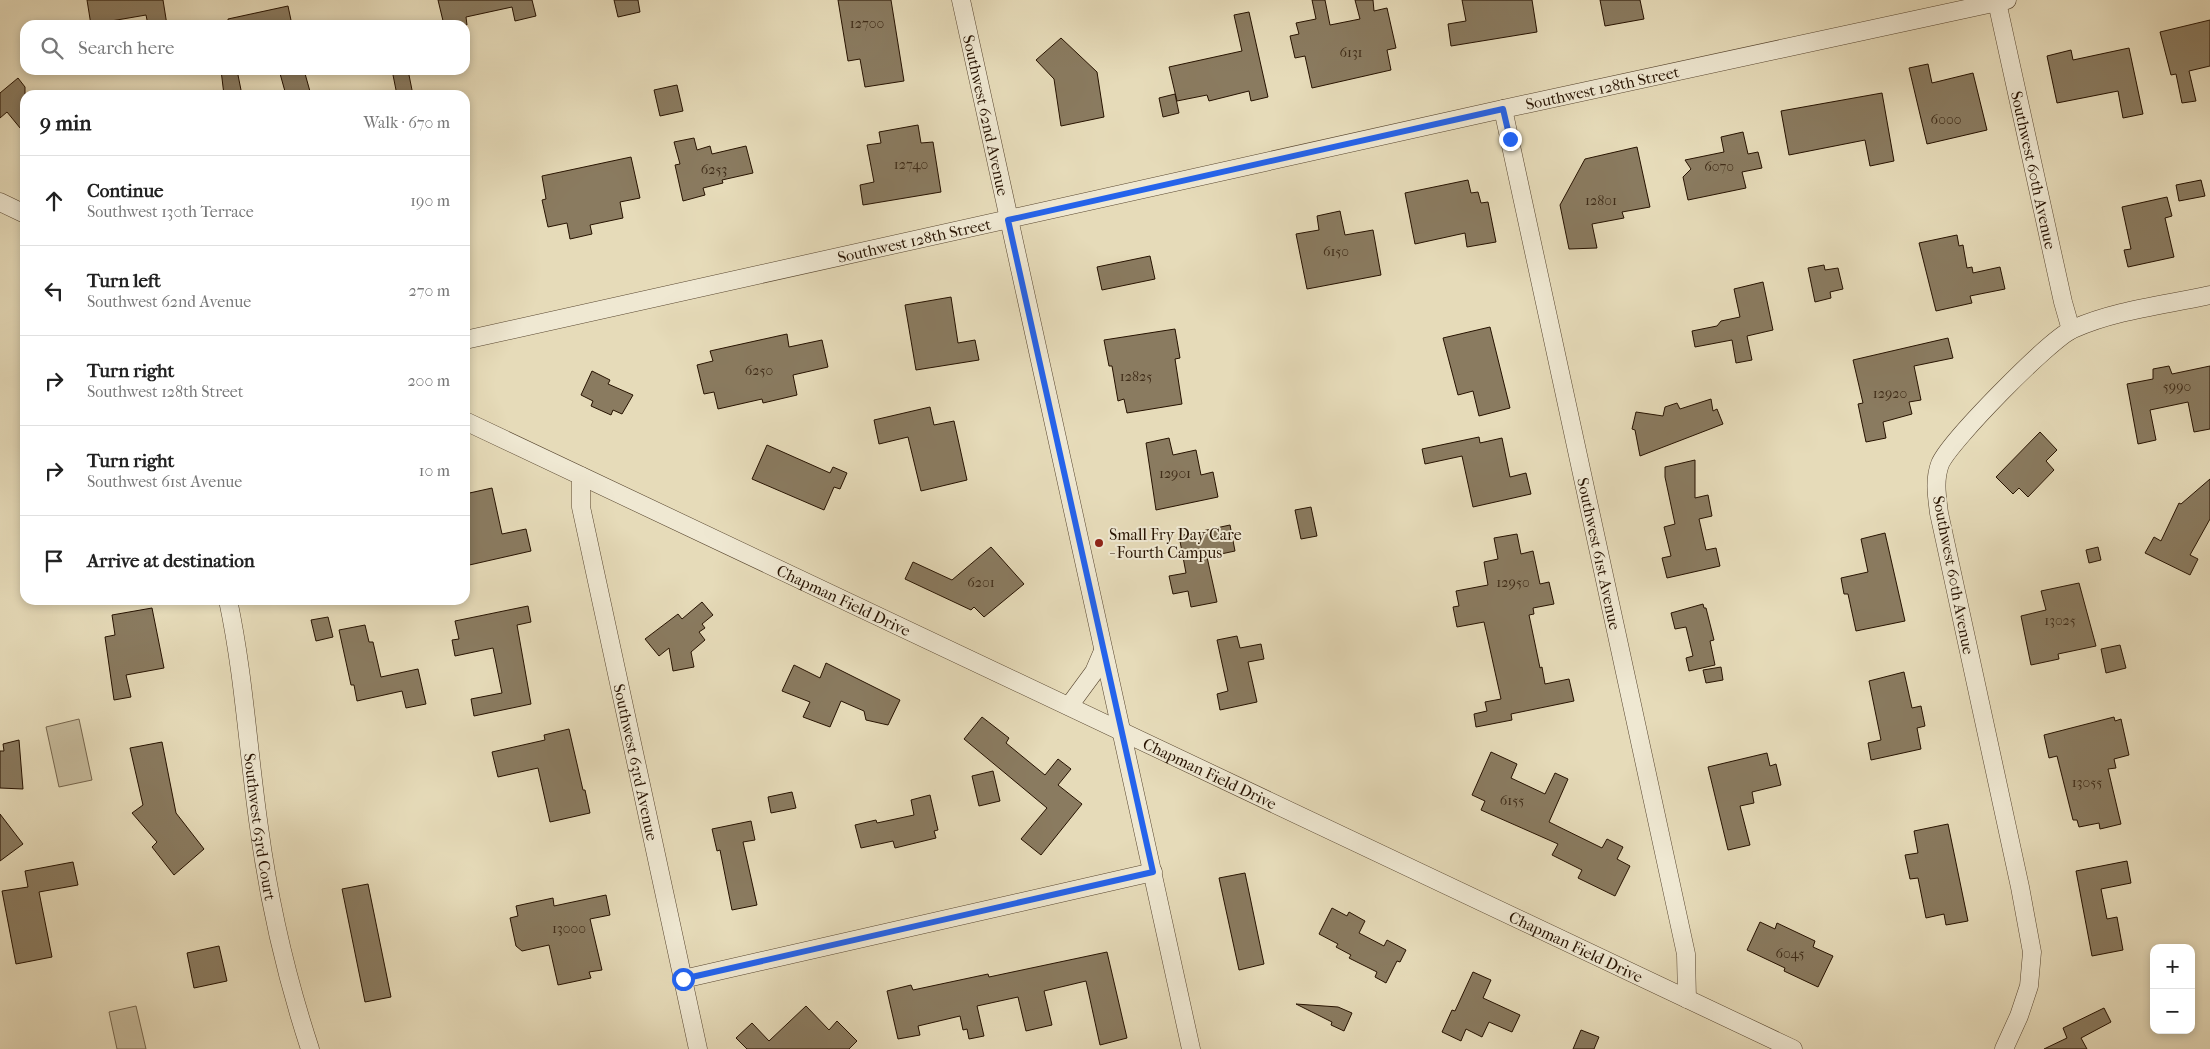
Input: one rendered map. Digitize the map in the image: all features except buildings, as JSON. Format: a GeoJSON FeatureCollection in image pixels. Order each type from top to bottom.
{"type":"FeatureCollection","features":[{"type":"Feature","properties":{"kind":"street","name":"Southwest 62nd Avenue"},"geometry":{"type":"LineString","coordinates":[[961,0],[1191,1049]]}},
{"type":"Feature","properties":{"kind":"street","name":"Southwest 128th Street"},"geometry":{"type":"LineString","coordinates":[[470,339],[1503,109],[2002,1]]}},
{"type":"Feature","properties":{"kind":"street","name":"Southwest 60th Avenue"},"geometry":{"type":"LineString","coordinates":[[2002,1],[2063,302],[2071,330],[2040,354],[1964,432],[1945,455],[1937,474],[1939,513],[2032,952],[2029,986],[2019,1016],[2004,1049]]}},
{"type":"Feature","properties":{"kind":"street","name":"Southwest 61st Avenue"},"geometry":{"type":"LineString","coordinates":[[1503,109],[1686,954],[1687,999]]}},
{"type":"Feature","properties":{"kind":"street"},"geometry":{"type":"LineString","coordinates":[[0,202],[20,212]]}},
{"type":"Feature","properties":{"kind":"street"},"geometry":{"type":"LineString","coordinates":[[2071,330],[2121,314],[2210,295]]}},
{"type":"Feature","properties":{"kind":"street","name":"Chapman Field Drive"},"geometry":{"type":"LineString","coordinates":[[470,423],[1793,1049]]}},
{"type":"Feature","properties":{"kind":"street","name":"Southwest 63rd Avenue"},"geometry":{"type":"LineString","coordinates":[[581,476],[581,507],[698,1049]]}},
{"type":"Feature","properties":{"kind":"street","name":"Southwest 63rd Court"},"geometry":{"type":"LineString","coordinates":[[229,605],[240,664],[258,826],[272,909],[310,1049]]}},
{"type":"Feature","properties":{"kind":"street"},"geometry":{"type":"LineString","coordinates":[[1069,706],[1094,672],[1104,652]]}},
{"type":"Feature","properties":{"kind":"street"},"geometry":{"type":"LineString","coordinates":[[683,979],[1153,872]]}},
{"type":"Feature","properties":{"kind":"shaded area"},"geometry":{"type":"Polygon","coordinates":[[[79,719],[92,780],[59,787],[46,727],[79,719]]]}},
{"type":"Feature","properties":{"kind":"shaded area"},"geometry":{"type":"Polygon","coordinates":[[[136,1006],[146,1049],[117,1049],[109,1012],[136,1006]]]}},
{"type":"Feature","properties":{"kind":"place","name":"Small Fry Day Care - Fourth Campus"},"geometry":{"type":"Point","coordinates":[1099,543]}},
{"type":"Feature","properties":{"kind":"route"},"geometry":{"type":"LineString","coordinates":[[683,979],[1153,872],[1008,220],[1503,109],[1510,139]]}}]}
